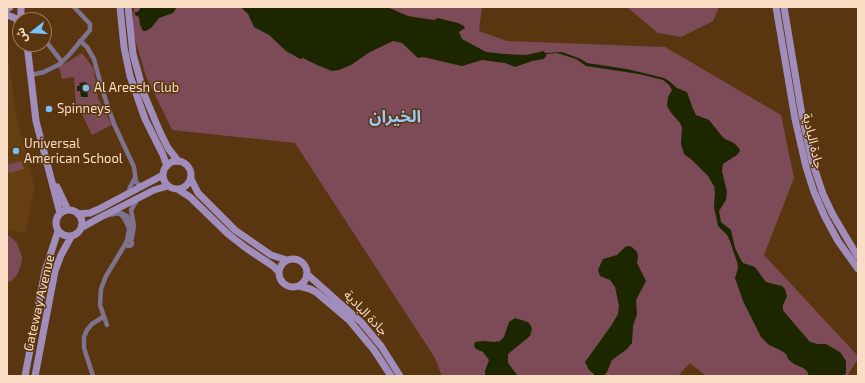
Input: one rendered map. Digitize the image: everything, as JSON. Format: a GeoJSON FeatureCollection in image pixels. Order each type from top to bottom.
{"type":"FeatureCollection","features":[{"type":"Feature","properties":{"kind":"street"},"geometry":{"type":"LineString","coordinates":[[31,73],[46,71],[62,62],[89,32],[91,27],[90,24],[74,7]]}},
{"type":"Feature","properties":{"kind":"street"},"geometry":{"type":"LineString","coordinates":[[120,7],[124,47],[133,83],[145,119],[167,166]]}},
{"type":"Feature","properties":{"kind":"street"},"geometry":{"type":"LineString","coordinates":[[128,7],[133,54],[144,94],[163,139],[178,161]]}},
{"type":"Feature","properties":{"kind":"street","name":"جادة البادية"},"geometry":{"type":"LineString","coordinates":[[776,7],[795,119],[806,167],[814,192],[825,217],[838,241],[858,269]]}},
{"type":"Feature","properties":{"kind":"street","name":"جادة البادية"},"geometry":{"type":"LineString","coordinates":[[784,7],[812,161],[821,188],[833,215],[858,257]]}},
{"type":"Feature","properties":{"kind":"street"},"geometry":{"type":"LineString","coordinates":[[80,41],[89,51],[95,62],[102,89],[118,135],[134,167],[136,184],[142,187]]}},
{"type":"Feature","properties":{"kind":"street"},"geometry":{"type":"LineString","coordinates":[[75,47],[89,51]]}},
{"type":"Feature","properties":{"kind":"street"},"geometry":{"type":"LineString","coordinates":[[52,49],[62,62]]}},
{"type":"Feature","properties":{"kind":"street"},"geometry":{"type":"LineString","coordinates":[[28,52],[36,121],[60,213]]}},
{"type":"Feature","properties":{"kind":"street"},"geometry":{"type":"LineString","coordinates":[[279,272],[273,266],[234,239],[190,197],[179,190],[168,186],[164,181],[163,175],[167,166],[170,163],[178,161],[183,162],[188,166],[191,172],[191,179],[198,193],[235,230],[271,255],[287,260],[296,259],[302,262],[306,267],[307,274],[306,280],[299,286],[293,287],[285,284],[280,278],[279,272],[281,266],[287,260]]}},
{"type":"Feature","properties":{"kind":"street"},"geometry":{"type":"LineString","coordinates":[[50,173],[68,210],[78,214],[95,211],[128,195],[163,175]]}},
{"type":"Feature","properties":{"kind":"street"},"geometry":{"type":"LineString","coordinates":[[128,195],[135,178]]}},
{"type":"Feature","properties":{"kind":"street"},"geometry":{"type":"LineString","coordinates":[[179,190],[185,187],[191,179]]}},
{"type":"Feature","properties":{"kind":"street"},"geometry":{"type":"LineString","coordinates":[[81,228],[154,190],[168,186]]}},
{"type":"Feature","properties":{"kind":"street"},"geometry":{"type":"LineString","coordinates":[[107,325],[100,305],[101,289],[106,276],[129,243],[134,226],[131,210],[138,198]]}},
{"type":"Feature","properties":{"kind":"street"},"geometry":{"type":"LineString","coordinates":[[68,210],[60,213],[55,224],[58,231],[64,236],[71,237],[77,234],[81,228],[82,222],[78,214]]}},
{"type":"Feature","properties":{"kind":"street"},"geometry":{"type":"LineString","coordinates":[[106,214],[118,213],[125,215],[128,218],[130,222],[129,243]]}},
{"type":"Feature","properties":{"kind":"street","name":"Gateway Avenue"},"geometry":{"type":"LineString","coordinates":[[24,376],[45,270],[58,231]]}},
{"type":"Feature","properties":{"kind":"street","name":"Gateway Avenue"},"geometry":{"type":"LineString","coordinates":[[35,376],[56,271],[61,255],[71,237]]}},
{"type":"Feature","properties":{"kind":"street","name":"جادة البادية"},"geometry":{"type":"LineString","coordinates":[[307,274],[361,322],[381,346],[399,373]]}},
{"type":"Feature","properties":{"kind":"street","name":"جادة البادية"},"geometry":{"type":"LineString","coordinates":[[299,286],[316,292],[342,314],[362,335],[380,358],[391,376]]}},
{"type":"Feature","properties":{"kind":"street"},"geometry":{"type":"LineString","coordinates":[[93,376],[84,348],[84,337],[92,324],[104,317]]}},
{"type":"Feature","properties":{"kind":"street"},"geometry":{"type":"LineString","coordinates":[[380,358],[386,362],[392,370],[399,373]]}},
{"type":"Feature","properties":{"kind":"shaded area"},"geometry":{"type":"Polygon","coordinates":[[[134,7],[482,7],[479,31],[507,41],[665,47],[781,115],[794,178],[764,255],[858,356],[858,359],[847,376],[706,376],[690,363],[678,376],[442,376],[435,358],[295,143],[172,130],[146,76],[132,29],[134,7]]]}},
{"type":"Feature","properties":{"kind":"shaded area"},"geometry":{"type":"Polygon","coordinates":[[[141,7],[177,7],[173,13],[159,18],[151,28],[143,31],[140,25],[139,17],[135,15],[135,12],[138,12],[141,7]]]}},
{"type":"Feature","properties":{"kind":"shaded area"},"geometry":{"type":"Polygon","coordinates":[[[241,7],[387,7],[408,16],[434,20],[438,18],[458,23],[465,28],[459,32],[462,39],[486,52],[526,55],[544,51],[545,53],[562,52],[581,59],[587,63],[627,69],[664,78],[669,81],[677,88],[687,92],[696,115],[709,120],[725,139],[734,143],[739,148],[740,151],[737,155],[723,164],[722,171],[727,192],[726,200],[719,211],[721,222],[731,230],[735,248],[741,260],[743,263],[755,267],[766,282],[782,286],[785,289],[787,296],[783,305],[783,310],[810,342],[826,344],[840,352],[846,361],[846,373],[844,376],[809,376],[807,371],[794,364],[788,359],[786,354],[769,345],[761,337],[743,301],[735,278],[738,268],[730,241],[727,235],[718,226],[714,207],[714,186],[708,176],[684,154],[681,144],[682,128],[667,106],[668,97],[672,90],[663,80],[639,74],[586,66],[576,59],[557,53],[547,54],[544,59],[532,61],[515,67],[505,63],[482,60],[462,66],[423,57],[418,58],[402,43],[393,41],[370,52],[351,65],[332,71],[303,58],[300,59],[286,51],[269,35],[254,27],[248,14],[241,7]]]}},
{"type":"Feature","properties":{"kind":"shaded area"},"geometry":{"type":"Polygon","coordinates":[[[627,7],[719,7],[713,21],[681,37],[658,33],[627,7]]]}},
{"type":"Feature","properties":{"kind":"shaded area","name":"Universal American School"},"geometry":{"type":"Polygon","coordinates":[[[7,49],[16,114],[35,188],[25,233],[7,229],[7,49]]]}},
{"type":"Feature","properties":{"kind":"shaded area","name":"Al Areesh Club"},"geometry":{"type":"Polygon","coordinates":[[[82,53],[94,69],[98,98],[112,125],[92,135],[78,106],[76,106],[74,77],[62,79],[59,67],[82,53]]]}},
{"type":"Feature","properties":{"kind":"shaded area"},"geometry":{"type":"Polygon","coordinates":[[[86,82],[88,97],[81,97],[80,91],[77,91],[77,86],[80,86],[79,83],[86,82]]]}},
{"type":"Feature","properties":{"kind":"shaded area"},"geometry":{"type":"Polygon","coordinates":[[[21,161],[24,169],[9,173],[7,165],[21,161]]]}},
{"type":"Feature","properties":{"kind":"shaded area"},"geometry":{"type":"Polygon","coordinates":[[[7,235],[17,243],[22,257],[17,275],[11,281],[7,282],[7,235]]]}},
{"type":"Feature","properties":{"kind":"shaded area"},"geometry":{"type":"Polygon","coordinates":[[[628,246],[632,247],[637,252],[637,263],[646,281],[636,300],[637,314],[633,326],[632,343],[627,349],[612,360],[607,372],[603,376],[594,376],[585,362],[611,326],[618,314],[619,306],[615,287],[610,280],[600,276],[598,270],[603,259],[617,255],[628,246]]]}},
{"type":"Feature","properties":{"kind":"shaded area"},"geometry":{"type":"Polygon","coordinates":[[[515,318],[528,322],[532,329],[530,336],[508,354],[508,363],[518,376],[485,376],[485,371],[489,360],[483,352],[476,349],[474,346],[475,342],[500,341],[504,337],[509,322],[515,318]]]}},
{"type":"Feature","properties":{"kind":"place","name":"Al Areesh Club"},"geometry":{"type":"Point","coordinates":[86,88]}},
{"type":"Feature","properties":{"kind":"place","name":"Spinneys"},"geometry":{"type":"Point","coordinates":[49,109]}},
{"type":"Feature","properties":{"kind":"place","name":"Universal American School"},"geometry":{"type":"Point","coordinates":[16,151]}},
{"type":"Feature","properties":{"kind":"district","name":"الخيران"},"geometry":{"type":"Point","coordinates":[395,116]}}]}
